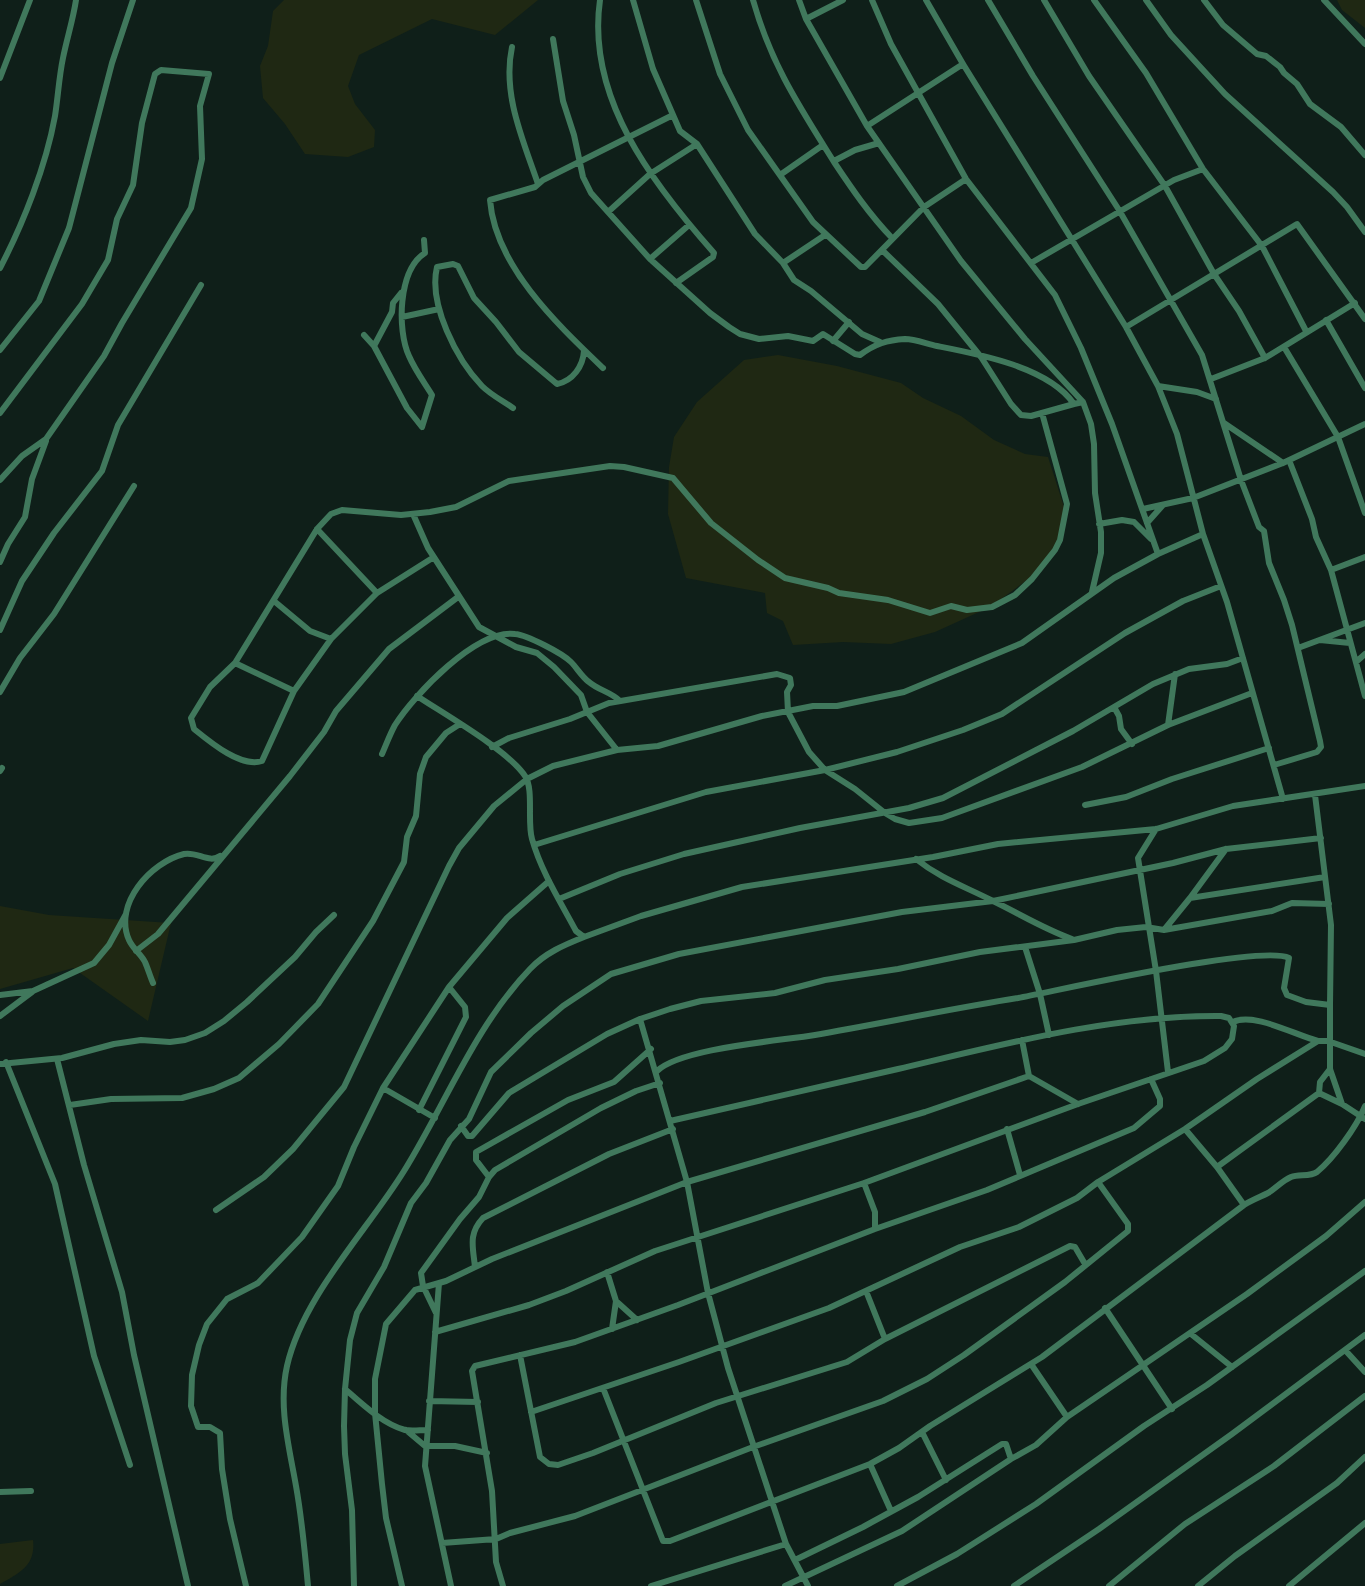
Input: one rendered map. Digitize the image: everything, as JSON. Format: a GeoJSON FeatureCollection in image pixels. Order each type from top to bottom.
{"type":"FeatureCollection","features":[{"type":"Feature","properties":{"kind":"street"},"geometry":{"type":"LineString","coordinates":[[1,74],[30,0]]}},
{"type":"Feature","properties":{"kind":"street"},"geometry":{"type":"LineString","coordinates":[[0,268],[9,251],[45,153],[55,117],[76,0]]}},
{"type":"Feature","properties":{"kind":"street"},"geometry":{"type":"LineString","coordinates":[[0,350],[39,301],[68,228],[111,63],[133,0]]}},
{"type":"Feature","properties":{"kind":"street"},"geometry":{"type":"LineString","coordinates":[[600,0],[598,30],[603,69],[615,109],[650,174],[714,255],[676,282]]}},
{"type":"Feature","properties":{"kind":"street"},"geometry":{"type":"LineString","coordinates":[[633,0],[653,69],[680,131],[697,144],[755,234],[783,263],[794,280],[862,334],[880,342],[890,343],[906,339],[977,353],[1051,383],[1074,404]]}},
{"type":"Feature","properties":{"kind":"street"},"geometry":{"type":"LineString","coordinates":[[696,0],[725,86],[748,130],[788,190],[825,235],[863,268],[925,207],[966,178]]}},
{"type":"Feature","properties":{"kind":"street"},"geometry":{"type":"LineString","coordinates":[[753,0],[762,32],[784,82],[854,194],[892,238]]}},
{"type":"Feature","properties":{"kind":"street"},"geometry":{"type":"LineString","coordinates":[[799,0],[806,19],[867,126],[961,261],[1083,402],[1091,424],[1094,444],[1101,554],[1092,592]]}},
{"type":"Feature","properties":{"kind":"street"},"geometry":{"type":"LineString","coordinates":[[806,19],[843,0]]}},
{"type":"Feature","properties":{"kind":"street"},"geometry":{"type":"LineString","coordinates":[[872,0],[891,44],[966,178],[1055,295],[1081,348],[1143,509],[1157,554]]}},
{"type":"Feature","properties":{"kind":"street"},"geometry":{"type":"LineString","coordinates":[[926,0],[962,64],[1126,327],[1158,386],[1177,434],[1203,534],[1222,586],[1283,799]]}},
{"type":"Feature","properties":{"kind":"street"},"geometry":{"type":"LineString","coordinates":[[988,0],[1119,210],[1202,355],[1211,379],[1241,480],[1259,527],[1264,531],[1269,563],[1284,600],[1298,648],[1321,747],[1317,752],[1274,765]]}},
{"type":"Feature","properties":{"kind":"street"},"geometry":{"type":"LineString","coordinates":[[1044,0],[1089,76],[1165,186],[1265,358]]}},
{"type":"Feature","properties":{"kind":"street"},"geometry":{"type":"LineString","coordinates":[[1094,0],[1146,74],[1203,169],[1262,246],[1307,331]]}},
{"type":"Feature","properties":{"kind":"street"},"geometry":{"type":"LineString","coordinates":[[1146,0],[1171,35],[1225,94],[1333,192],[1365,232]]}},
{"type":"Feature","properties":{"kind":"street"},"geometry":{"type":"LineString","coordinates":[[1204,0],[1223,25],[1256,54],[1266,56],[1280,67],[1297,84],[1310,104],[1341,127],[1365,155]]}},
{"type":"Feature","properties":{"kind":"street"},"geometry":{"type":"LineString","coordinates":[[1325,0],[1365,44]]}},
{"type":"Feature","properties":{"kind":"street"},"geometry":{"type":"LineString","coordinates":[[553,39],[558,78],[588,189],[650,259],[710,313],[740,334],[759,339],[788,336],[813,341],[823,334],[860,355],[880,342]]}},
{"type":"Feature","properties":{"kind":"street"},"geometry":{"type":"LineString","coordinates":[[512,47],[509,79],[514,107],[538,184]]}},
{"type":"Feature","properties":{"kind":"street"},"geometry":{"type":"LineString","coordinates":[[867,126],[962,64]]}},
{"type":"Feature","properties":{"kind":"street"},"geometry":{"type":"LineString","coordinates":[[0,413],[82,304],[108,260],[117,219],[135,177],[142,123],[155,74],[161,70],[209,74],[200,106],[202,159],[191,208],[104,356],[47,439],[32,479],[25,517],[0,562]]}},
{"type":"Feature","properties":{"kind":"street"},"geometry":{"type":"LineString","coordinates":[[603,368],[553,317],[515,270],[496,231],[491,198],[535,187],[673,115]]}},
{"type":"Feature","properties":{"kind":"street"},"geometry":{"type":"LineString","coordinates":[[834,161],[879,142]]}},
{"type":"Feature","properties":{"kind":"street"},"geometry":{"type":"LineString","coordinates":[[608,212],[650,174],[697,144]]}},
{"type":"Feature","properties":{"kind":"street"},"geometry":{"type":"LineString","coordinates":[[780,175],[823,145]]}},
{"type":"Feature","properties":{"kind":"street"},"geometry":{"type":"LineString","coordinates":[[1031,263],[1119,210],[1203,169]]}},
{"type":"Feature","properties":{"kind":"street"},"geometry":{"type":"LineString","coordinates":[[1126,327],[1297,224],[1365,319]]}},
{"type":"Feature","properties":{"kind":"street"},"geometry":{"type":"LineString","coordinates":[[650,259],[689,225]]}},
{"type":"Feature","properties":{"kind":"street"},"geometry":{"type":"LineString","coordinates":[[783,263],[825,235]]}},
{"type":"Feature","properties":{"kind":"street"},"geometry":{"type":"LineString","coordinates":[[374,346],[418,257],[425,253],[424,240]]}},
{"type":"Feature","properties":{"kind":"street"},"geometry":{"type":"LineString","coordinates":[[882,250],[938,304],[1019,413],[1024,416],[1042,413],[1083,402]]}},
{"type":"Feature","properties":{"kind":"street"},"geometry":{"type":"LineString","coordinates":[[513,408],[485,389],[453,343],[439,309],[435,276],[437,267],[456,264],[474,298],[519,352],[557,384],[566,382],[579,369],[584,351]]}},
{"type":"Feature","properties":{"kind":"street"},"geometry":{"type":"LineString","coordinates":[[0,631],[22,581],[54,533],[102,471],[118,425],[201,285]]}},
{"type":"Feature","properties":{"kind":"street"},"geometry":{"type":"LineString","coordinates":[[364,335],[374,346],[407,408],[422,427],[432,395],[408,355],[401,293]]}},
{"type":"Feature","properties":{"kind":"street"},"geometry":{"type":"LineString","coordinates":[[1211,379],[1265,358],[1355,303]]}},
{"type":"Feature","properties":{"kind":"street"},"geometry":{"type":"LineString","coordinates":[[402,317],[439,309]]}},
{"type":"Feature","properties":{"kind":"street"},"geometry":{"type":"LineString","coordinates":[[1326,320],[1365,388]]}},
{"type":"Feature","properties":{"kind":"street"},"geometry":{"type":"LineString","coordinates":[[833,341],[849,322]]}},
{"type":"Feature","properties":{"kind":"street"},"geometry":{"type":"LineString","coordinates":[[1284,347],[1338,438],[1365,513]]}},
{"type":"Feature","properties":{"kind":"street"},"geometry":{"type":"LineString","coordinates":[[1158,386],[1216,398]]}},
{"type":"Feature","properties":{"kind":"street"},"geometry":{"type":"LineString","coordinates":[[434,557],[377,593],[331,639],[294,691],[262,761],[255,763],[223,751],[194,729],[191,718],[210,687],[235,663],[317,529],[331,513],[342,510],[401,515],[456,507],[509,481],[610,466],[673,478],[695,500],[711,523],[785,578],[839,593],[888,600],[930,614],[951,606],[967,610],[992,607],[1015,595],[1032,579],[1060,540],[1067,504],[1042,413]]}},
{"type":"Feature","properties":{"kind":"street"},"geometry":{"type":"LineString","coordinates":[[1223,422],[1286,462],[1331,570],[1365,696]]}},
{"type":"Feature","properties":{"kind":"street"},"geometry":{"type":"LineString","coordinates":[[1143,509],[1193,498],[1241,480],[1286,462],[1365,424]]}},
{"type":"Feature","properties":{"kind":"street"},"geometry":{"type":"LineString","coordinates":[[0,480],[22,456],[47,439]]}},
{"type":"Feature","properties":{"kind":"street"},"geometry":{"type":"LineString","coordinates":[[0,692],[20,658],[54,614],[134,486]]}},
{"type":"Feature","properties":{"kind":"street"},"geometry":{"type":"LineString","coordinates":[[1147,523],[1164,504]]}},
{"type":"Feature","properties":{"kind":"street"},"geometry":{"type":"LineString","coordinates":[[413,514],[434,557],[479,627],[514,646],[540,655],[581,695],[587,712],[617,750]]}},
{"type":"Feature","properties":{"kind":"street"},"geometry":{"type":"LineString","coordinates":[[1099,524],[1122,520],[1133,522],[1153,540]]}},
{"type":"Feature","properties":{"kind":"street"},"geometry":{"type":"LineString","coordinates":[[317,529],[377,593]]}},
{"type":"Feature","properties":{"kind":"street"},"geometry":{"type":"LineString","coordinates":[[216,1210],[264,1177],[293,1149],[344,1087],[393,987],[412,939],[454,857],[494,806],[527,779],[553,766],[617,750],[658,746],[745,720],[813,706],[836,706],[915,688],[1022,643],[1092,592],[1157,554],[1203,534]]}},
{"type":"Feature","properties":{"kind":"street"},"geometry":{"type":"LineString","coordinates":[[1331,570],[1365,557]]}},
{"type":"Feature","properties":{"kind":"street"},"geometry":{"type":"LineString","coordinates":[[534,845],[706,792],[825,771],[923,744],[998,716],[1125,633],[1183,601],[1222,586]]}},
{"type":"Feature","properties":{"kind":"street"},"geometry":{"type":"LineString","coordinates":[[136,951],[158,934],[290,776],[324,732],[336,710],[388,649],[458,597]]}},
{"type":"Feature","properties":{"kind":"street"},"geometry":{"type":"LineString","coordinates":[[274,601],[310,631],[331,639]]}},
{"type":"Feature","properties":{"kind":"street"},"geometry":{"type":"LineString","coordinates":[[1298,648],[1365,623]]}},
{"type":"Feature","properties":{"kind":"street"},"geometry":{"type":"LineString","coordinates":[[382,754],[393,728],[417,696],[455,661],[480,644],[499,636],[516,634],[555,650],[572,663],[589,683],[620,701]]}},
{"type":"Feature","properties":{"kind":"street"},"geometry":{"type":"LineString","coordinates":[[1319,640],[1350,643]]}},
{"type":"Feature","properties":{"kind":"street"},"geometry":{"type":"LineString","coordinates":[[1356,662],[1365,654]]}},
{"type":"Feature","properties":{"kind":"street"},"geometry":{"type":"LineString","coordinates":[[559,899],[620,874],[684,854],[800,828],[885,813],[947,797],[1114,708],[1153,684],[1197,667],[1227,664],[1243,659]]}},
{"type":"Feature","properties":{"kind":"street"},"geometry":{"type":"LineString","coordinates":[[235,663],[294,691]]}},
{"type":"Feature","properties":{"kind":"street"},"geometry":{"type":"LineString","coordinates":[[492,747],[509,738],[602,705],[775,674],[785,675],[791,681],[787,692],[789,712],[809,752],[825,771],[855,789],[885,813],[895,819],[909,822],[942,818],[1083,767],[1168,725],[1252,693]]}},
{"type":"Feature","properties":{"kind":"street"},"geometry":{"type":"LineString","coordinates":[[1168,725],[1175,674]]}},
{"type":"Feature","properties":{"kind":"street"},"geometry":{"type":"LineString","coordinates":[[417,696],[492,747],[519,768],[527,779],[530,828],[534,845],[549,881],[576,931],[584,937]]}},
{"type":"Feature","properties":{"kind":"street"},"geometry":{"type":"LineString","coordinates":[[1114,708],[1119,716],[1121,729],[1132,744]]}},
{"type":"Feature","properties":{"kind":"street"},"geometry":{"type":"LineString","coordinates":[[70,1105],[111,1099],[192,1096],[239,1078],[279,1044],[318,1004],[373,921],[405,859],[407,837],[416,816],[419,774],[423,764],[435,745],[460,724]]}},
{"type":"Feature","properties":{"kind":"street"},"geometry":{"type":"LineString","coordinates":[[1085,805],[1126,797],[1171,779],[1269,748]]}},
{"type":"Feature","properties":{"kind":"street"},"geometry":{"type":"LineString","coordinates":[[308,1586],[297,1489],[284,1421],[287,1367],[292,1348],[326,1284],[404,1172],[496,1012],[530,969],[557,949],[584,937],[641,916],[734,888],[998,844],[1156,829],[1233,806],[1365,786]]}},
{"type":"Feature","properties":{"kind":"street"},"geometry":{"type":"LineString","coordinates":[[1315,795],[1331,925],[1328,1041],[1330,1069],[1342,1104]]}},
{"type":"Feature","properties":{"kind":"street"},"geometry":{"type":"LineString","coordinates":[[1156,829],[1139,852],[1139,870],[1150,927],[1168,1072]]}},
{"type":"Feature","properties":{"kind":"street"},"geometry":{"type":"LineString","coordinates":[[354,1586],[352,1510],[345,1454],[345,1389],[350,1340],[357,1313],[384,1266],[411,1203],[461,1126],[469,1119],[495,1068],[564,1006],[611,974],[679,954],[902,912],[993,901],[1226,849],[1321,838]]}},
{"type":"Feature","properties":{"kind":"street"},"geometry":{"type":"LineString","coordinates":[[0,1016],[33,991],[94,963],[109,945],[133,895],[150,872],[167,860],[188,853],[217,859],[229,847]]}},
{"type":"Feature","properties":{"kind":"street"},"geometry":{"type":"LineString","coordinates":[[1164,930],[1226,849]]}},
{"type":"Feature","properties":{"kind":"street"},"geometry":{"type":"LineString","coordinates":[[916,859],[937,876],[1074,940]]}},
{"type":"Feature","properties":{"kind":"street"},"geometry":{"type":"LineString","coordinates":[[1190,898],[1325,877]]}},
{"type":"Feature","properties":{"kind":"street"},"geometry":{"type":"LineString","coordinates":[[246,1586],[230,1519],[222,1469],[220,1433],[210,1427],[198,1427],[191,1406],[192,1375],[207,1324],[227,1298],[258,1283],[302,1237],[338,1186],[383,1088],[449,987],[508,918],[549,881]]}},
{"type":"Feature","properties":{"kind":"street"},"geometry":{"type":"LineString","coordinates":[[461,1126],[468,1136],[472,1136],[509,1093],[607,1034],[640,1019],[701,1001],[775,993],[825,980],[1074,940],[1117,930],[1150,927],[1164,930],[1272,911],[1292,903],[1329,904]]}},
{"type":"Feature","properties":{"kind":"street"},"geometry":{"type":"LineString","coordinates":[[127,912],[129,940],[144,961],[153,983]]}},
{"type":"Feature","properties":{"kind":"street"},"geometry":{"type":"LineString","coordinates":[[130,1465],[94,1356],[55,1184],[3,1063],[57,1059],[141,1040],[185,1040],[205,1033],[247,1002],[295,957],[334,915]]}},
{"type":"Feature","properties":{"kind":"street"},"geometry":{"type":"LineString","coordinates":[[1025,947],[1040,994],[1049,1035]]}},
{"type":"Feature","properties":{"kind":"street"},"geometry":{"type":"LineString","coordinates":[[657,1071],[668,1063],[705,1052],[1237,958],[1287,956],[1284,988],[1287,995],[1306,1002],[1330,1005]]}},
{"type":"Feature","properties":{"kind":"street"},"geometry":{"type":"LineString","coordinates":[[419,1110],[466,1017],[465,1007],[449,987]]}},
{"type":"Feature","properties":{"kind":"street"},"geometry":{"type":"LineString","coordinates":[[0,995],[33,991]]}},
{"type":"Feature","properties":{"kind":"street"},"geometry":{"type":"LineString","coordinates":[[670,1121],[1049,1035],[1162,1016],[1222,1016],[1233,1022]]}},
{"type":"Feature","properties":{"kind":"street"},"geometry":{"type":"LineString","coordinates":[[640,1019],[651,1049],[687,1182],[708,1293],[736,1396],[786,1544],[808,1586]]}},
{"type":"Feature","properties":{"kind":"street"},"geometry":{"type":"LineString","coordinates":[[1233,1022],[1254,1019],[1365,1054]]}},
{"type":"Feature","properties":{"kind":"street"},"geometry":{"type":"LineString","coordinates":[[435,1332],[529,1305],[655,1251],[864,1183],[1007,1129],[1204,1061],[1225,1048],[1234,1033],[1233,1022]]}},
{"type":"Feature","properties":{"kind":"street"},"geometry":{"type":"LineString","coordinates":[[1022,1040],[1029,1076]]}},
{"type":"Feature","properties":{"kind":"street"},"geometry":{"type":"LineString","coordinates":[[531,1412],[803,1318],[960,1247],[1019,1227],[1077,1198],[1318,1041]]}},
{"type":"Feature","properties":{"kind":"street"},"geometry":{"type":"LineString","coordinates":[[489,1177],[475,1160],[475,1152],[568,1100],[614,1082],[651,1049]]}},
{"type":"Feature","properties":{"kind":"street"},"geometry":{"type":"LineString","coordinates":[[57,1059],[84,1165],[122,1292],[188,1586]]}},
{"type":"Feature","properties":{"kind":"street"},"geometry":{"type":"LineString","coordinates":[[1217,1167],[1319,1093],[1320,1082],[1330,1069]]}},
{"type":"Feature","properties":{"kind":"street"},"geometry":{"type":"LineString","coordinates":[[402,1586],[386,1518],[375,1379],[386,1324],[413,1293],[423,1286],[439,1283],[475,1266],[687,1182],[925,1112],[1029,1076],[1078,1104]]}},
{"type":"Feature","properties":{"kind":"street"},"geometry":{"type":"LineString","coordinates":[[503,1586],[496,1562],[487,1453],[473,1367],[565,1345],[637,1320],[875,1229],[987,1190],[1134,1128],[1159,1109],[1161,1104],[1151,1079]]}},
{"type":"Feature","properties":{"kind":"street"},"geometry":{"type":"LineString","coordinates":[[436,1312],[423,1286],[422,1272],[478,1198],[489,1177],[507,1161],[551,1139],[601,1108],[660,1083]]}},
{"type":"Feature","properties":{"kind":"street"},"geometry":{"type":"LineString","coordinates":[[383,1088],[435,1118]]}},
{"type":"Feature","properties":{"kind":"street"},"geometry":{"type":"LineString","coordinates":[[1319,1093],[1363,1118]]}},
{"type":"Feature","properties":{"kind":"street"},"geometry":{"type":"LineString","coordinates":[[603,1388],[665,1542],[718,1524],[870,1464],[1031,1364],[1244,1205],[1268,1193],[1287,1179],[1315,1174],[1363,1118],[1365,1106]]}},
{"type":"Feature","properties":{"kind":"street"},"geometry":{"type":"LineString","coordinates":[[475,1266],[474,1229],[489,1214],[609,1154],[673,1129]]}},
{"type":"Feature","properties":{"kind":"street"},"geometry":{"type":"LineString","coordinates":[[1007,1129],[1020,1175]]}},
{"type":"Feature","properties":{"kind":"street"},"geometry":{"type":"LineString","coordinates":[[1185,1129],[1244,1205]]}},
{"type":"Feature","properties":{"kind":"street"},"geometry":{"type":"LineString","coordinates":[[442,1543],[496,1539],[575,1516],[753,1447],[861,1411],[928,1379],[964,1355],[1129,1228],[1098,1182]]}},
{"type":"Feature","properties":{"kind":"street"},"geometry":{"type":"LineString","coordinates":[[864,1183],[876,1212],[875,1229]]}},
{"type":"Feature","properties":{"kind":"street"},"geometry":{"type":"LineString","coordinates":[[785,1586],[902,1531],[1041,1441],[1067,1417],[1191,1334],[1326,1236],[1365,1202]]}},
{"type":"Feature","properties":{"kind":"street"},"geometry":{"type":"LineString","coordinates":[[520,1355],[540,1457],[549,1464],[558,1465],[736,1396],[847,1363],[886,1339],[1070,1246],[1075,1247],[1085,1264]]}},
{"type":"Feature","properties":{"kind":"street"},"geometry":{"type":"LineString","coordinates":[[897,1586],[1006,1524],[1365,1271]]}},
{"type":"Feature","properties":{"kind":"street"},"geometry":{"type":"LineString","coordinates":[[607,1272],[616,1301],[612,1329]]}},
{"type":"Feature","properties":{"kind":"street"},"geometry":{"type":"LineString","coordinates":[[439,1283],[425,1446],[426,1479],[451,1586]]}},
{"type":"Feature","properties":{"kind":"street"},"geometry":{"type":"LineString","coordinates":[[866,1291],[886,1339]]}},
{"type":"Feature","properties":{"kind":"street"},"geometry":{"type":"LineString","coordinates":[[616,1301],[637,1320]]}},
{"type":"Feature","properties":{"kind":"street"},"geometry":{"type":"LineString","coordinates":[[1105,1308],[1172,1409]]}},
{"type":"Feature","properties":{"kind":"street"},"geometry":{"type":"LineString","coordinates":[[1191,1334],[1232,1367]]}},
{"type":"Feature","properties":{"kind":"street"},"geometry":{"type":"LineString","coordinates":[[1014,1586],[1099,1530],[1365,1335]]}},
{"type":"Feature","properties":{"kind":"street"},"geometry":{"type":"LineString","coordinates":[[1345,1350],[1365,1372]]}},
{"type":"Feature","properties":{"kind":"street"},"geometry":{"type":"LineString","coordinates":[[1031,1364],[1067,1417]]}},
{"type":"Feature","properties":{"kind":"street"},"geometry":{"type":"LineString","coordinates":[[345,1389],[425,1446],[456,1446],[487,1453]]}},
{"type":"Feature","properties":{"kind":"street"},"geometry":{"type":"LineString","coordinates":[[1109,1586],[1185,1524],[1274,1466],[1365,1396]]}},
{"type":"Feature","properties":{"kind":"street"},"geometry":{"type":"LineString","coordinates":[[429,1401],[478,1402]]}},
{"type":"Feature","properties":{"kind":"street"},"geometry":{"type":"LineString","coordinates":[[406,1430],[428,1430]]}},
{"type":"Feature","properties":{"kind":"street"},"geometry":{"type":"LineString","coordinates":[[922,1432],[946,1480]]}},
{"type":"Feature","properties":{"kind":"street"},"geometry":{"type":"LineString","coordinates":[[795,1560],[863,1527],[946,1480],[1002,1444],[1008,1447],[1011,1459]]}},
{"type":"Feature","properties":{"kind":"street"},"geometry":{"type":"LineString","coordinates":[[1198,1586],[1330,1488],[1365,1457]]}},
{"type":"Feature","properties":{"kind":"street"},"geometry":{"type":"LineString","coordinates":[[870,1464],[891,1511]]}},
{"type":"Feature","properties":{"kind":"street"},"geometry":{"type":"LineString","coordinates":[[0,1492],[31,1491]]}},
{"type":"Feature","properties":{"kind":"street"},"geometry":{"type":"LineString","coordinates":[[1289,1586],[1365,1523]]}},
{"type":"Feature","properties":{"kind":"street"},"geometry":{"type":"LineString","coordinates":[[651,1586],[786,1544]]}},
{"type":"Feature","properties":{"kind":"green space"},"geometry":{"type":"Polygon","coordinates":[[[284,0],[538,0],[495,35],[432,19],[359,55],[348,86],[355,104],[375,130],[374,147],[348,157],[305,154],[263,98],[260,66],[268,46],[273,11],[284,0]]]}},
{"type":"Feature","properties":{"kind":"green space"},"geometry":{"type":"Polygon","coordinates":[[[1337,0],[1365,0],[1365,28],[1342,10],[1337,0]]]}},
{"type":"Feature","properties":{"kind":"green space"},"geometry":{"type":"Polygon","coordinates":[[[778,355],[837,366],[901,383],[923,398],[961,416],[994,440],[1025,454],[1048,457],[1065,510],[1051,558],[1034,575],[990,607],[935,632],[891,644],[843,642],[793,645],[783,621],[767,613],[765,593],[686,578],[668,514],[669,467],[674,437],[697,402],[744,360],[778,355]]]}},
{"type":"Feature","properties":{"kind":"green space"},"geometry":{"type":"Polygon","coordinates":[[[0,906],[49,915],[171,923],[148,1021],[73,968],[0,989],[0,906]]]}},
{"type":"Feature","properties":{"kind":"green space"},"geometry":{"type":"Polygon","coordinates":[[[33,1540],[29,1562],[20,1572],[0,1584],[0,1544],[33,1540]]]}}]}
